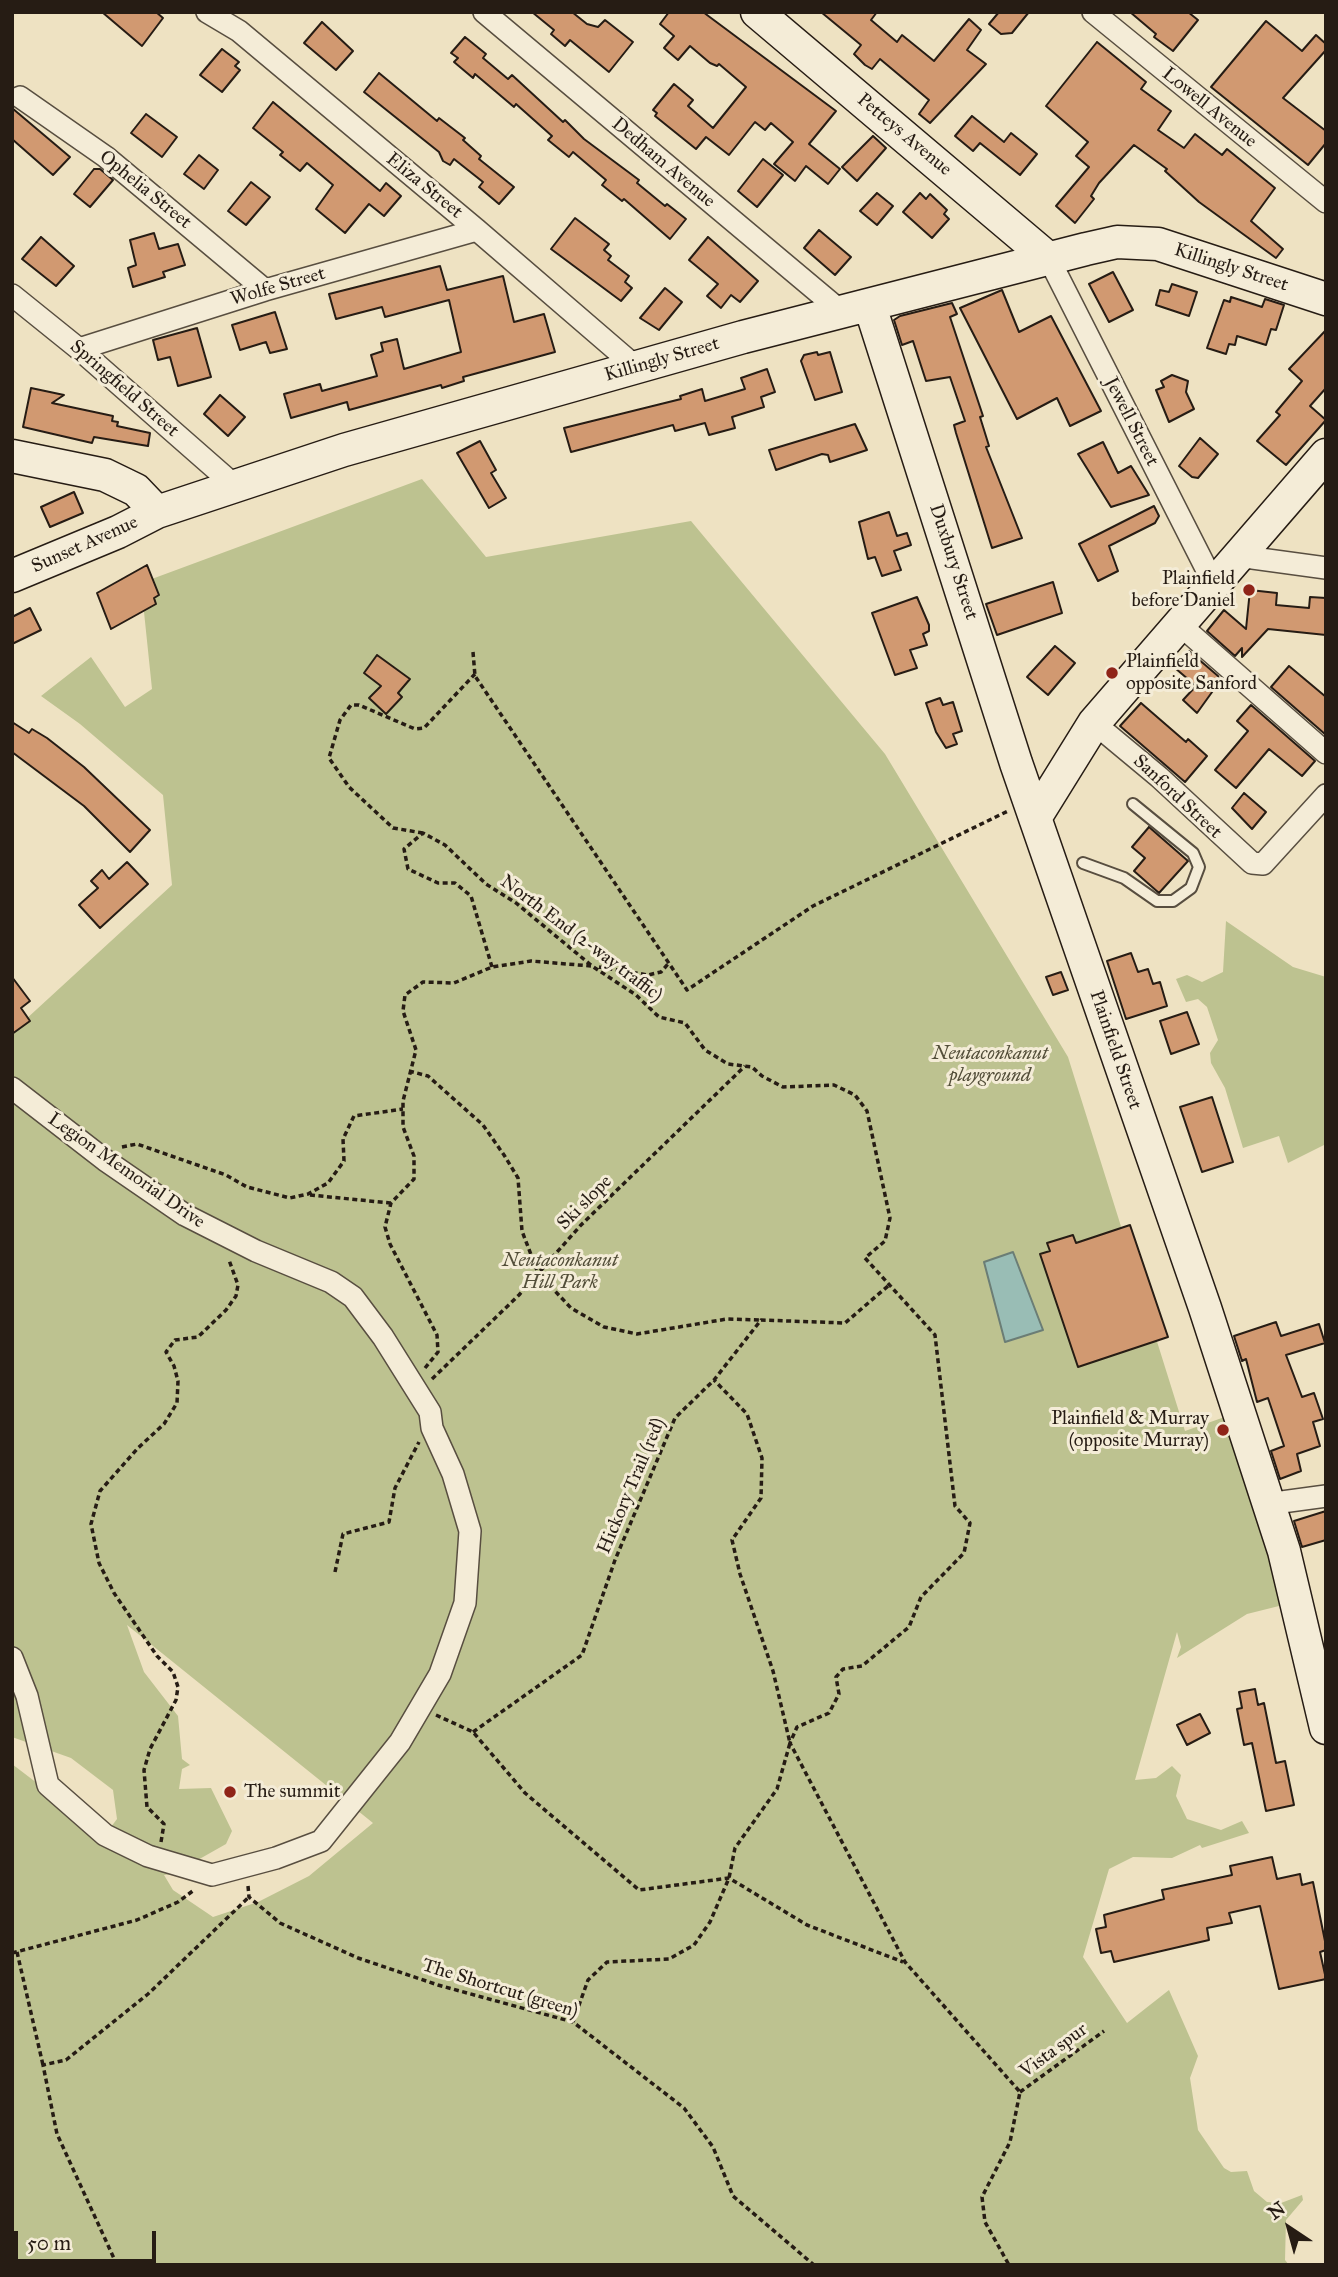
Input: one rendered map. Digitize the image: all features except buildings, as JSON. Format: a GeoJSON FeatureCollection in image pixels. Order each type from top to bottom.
{"type":"FeatureCollection","features":[{"type":"Feature","properties":{"kind":"main road","name":"Petteys Avenue"},"geometry":{"type":"LineString","coordinates":[[757,12],[1049,259]]}},
{"type":"Feature","properties":{"kind":"main road","name":"Killingly Street"},"geometry":{"type":"LineString","coordinates":[[156,512],[344,450],[636,368],[1117,242],[1158,244],[1326,299]]}},
{"type":"Feature","properties":{"kind":"main road","name":"Duxbury Street"},"geometry":{"type":"LineString","coordinates":[[856,310],[1024,813]]}},
{"type":"Feature","properties":{"kind":"main road"},"geometry":{"type":"LineString","coordinates":[[1024,813],[1094,723],[1326,455]]}},
{"type":"Feature","properties":{"kind":"main road"},"geometry":{"type":"LineString","coordinates":[[12,456],[106,475],[136,489],[156,512]]}},
{"type":"Feature","properties":{"kind":"main road","name":"Sunset Avenue"},"geometry":{"type":"LineString","coordinates":[[12,576],[118,532],[156,512]]}},
{"type":"Feature","properties":{"kind":"main road","name":"Plainfield Street"},"geometry":{"type":"LineString","coordinates":[[1024,813],[1205,1308],[1297,1596],[1322,1688],[1326,1728]]}},
{"type":"Feature","properties":{"kind":"street","name":"Eliza Street"},"geometry":{"type":"LineString","coordinates":[[207,12],[239,31],[477,230],[636,368]]}},
{"type":"Feature","properties":{"kind":"street","name":"Dedham Avenue"},"geometry":{"type":"LineString","coordinates":[[484,12],[856,310]]}},
{"type":"Feature","properties":{"kind":"street","name":"Lowell Avenue"},"geometry":{"type":"LineString","coordinates":[[1093,12],[1326,202]]}},
{"type":"Feature","properties":{"kind":"street","name":"Ophelia Street"},"geometry":{"type":"LineString","coordinates":[[20,97],[106,157],[265,290]]}},
{"type":"Feature","properties":{"kind":"street","name":"Wolfe Street"},"geometry":{"type":"LineString","coordinates":[[79,349],[265,290],[477,230]]}},
{"type":"Feature","properties":{"kind":"street","name":"Jewell Street"},"geometry":{"type":"LineString","coordinates":[[1049,259],[1214,584]]}},
{"type":"Feature","properties":{"kind":"street","name":"Springfield Street"},"geometry":{"type":"LineString","coordinates":[[12,295],[79,349],[234,485]]}},
{"type":"Feature","properties":{"kind":"street"},"geometry":{"type":"LineString","coordinates":[[1238,556],[1326,568]]}},
{"type":"Feature","properties":{"kind":"street"},"geometry":{"type":"LineString","coordinates":[[1179,624],[1326,753]]}},
{"type":"Feature","properties":{"kind":"street","name":"Sanford Street"},"geometry":{"type":"LineString","coordinates":[[1094,723],[1159,777],[1237,853],[1252,863],[1264,864],[1326,795]]}},
{"type":"Feature","properties":{"kind":"street","name":"Legion Memorial Drive"},"geometry":{"type":"LineString","coordinates":[[12,1088],[105,1160],[209,1229],[320,1276],[352,1297],[383,1337],[430,1412],[432,1428],[453,1474],[470,1531],[465,1603],[440,1674],[400,1742],[321,1842],[212,1875]]}},
{"type":"Feature","properties":{"kind":"street"},"geometry":{"type":"LineString","coordinates":[[1267,1504],[1326,1496]]}},
{"type":"Feature","properties":{"kind":"street"},"geometry":{"type":"LineString","coordinates":[[12,1658],[27,1696],[48,1785],[105,1835],[163,1860],[212,1875]]}},
{"type":"Feature","properties":{"kind":"lane"},"geometry":{"type":"LineString","coordinates":[[1083,863],[1124,878],[1164,902],[1184,895],[1191,888],[1199,867],[1194,852],[1133,804]]}},
{"type":"Feature","properties":{"kind":"path"},"geometry":{"type":"LineString","coordinates":[[473,652],[475,674],[687,990],[813,906],[1024,813]]}},
{"type":"Feature","properties":{"kind":"path"},"geometry":{"type":"LineString","coordinates":[[424,833],[393,828],[349,787],[329,758],[340,720],[351,705],[359,705],[415,729],[424,728],[475,674]]}},
{"type":"Feature","properties":{"kind":"path","name":"North End (2-way traffic)"},"geometry":{"type":"LineString","coordinates":[[492,967],[471,896],[455,883],[438,883],[408,869],[404,849],[424,833],[445,845],[486,884],[516,903],[592,966],[636,995],[659,1017],[685,1023],[705,1050],[728,1064],[752,1067],[762,1076],[783,1087],[834,1085],[855,1096],[867,1111],[890,1218],[885,1241],[865,1258],[888,1286]]}},
{"type":"Feature","properties":{"kind":"path"},"geometry":{"type":"LineString","coordinates":[[427,1366],[435,1359],[439,1344],[390,1244],[385,1227],[391,1203],[414,1178],[414,1156],[402,1127],[409,1071],[416,1050],[403,1011],[405,995],[423,982],[454,983],[492,967],[531,961],[592,966],[649,975],[661,972],[668,964]]}},
{"type":"Feature","properties":{"kind":"path","name":"Ski slope"},"geometry":{"type":"LineString","coordinates":[[418,1392],[538,1273],[581,1225],[745,1066]]}},
{"type":"Feature","properties":{"kind":"path"},"geometry":{"type":"LineString","coordinates":[[409,1071],[428,1076],[483,1125],[518,1178],[522,1231],[538,1273],[571,1308],[604,1327],[637,1334],[727,1319],[845,1323],[888,1286],[935,1335],[956,1506],[971,1523],[964,1553],[921,1597],[909,1627],[862,1666],[843,1669],[836,1677],[839,1694],[829,1713],[797,1727],[777,1790],[735,1848],[729,1878],[710,1922],[694,1945],[669,1959],[607,1962],[588,1980],[573,2022]]}},
{"type":"Feature","properties":{"kind":"path"},"geometry":{"type":"LineString","coordinates":[[105,1160],[113,1148],[138,1144],[272,1195],[290,1198],[308,1194],[328,1183],[344,1161],[343,1139],[354,1116],[403,1109]]}},
{"type":"Feature","properties":{"kind":"path"},"geometry":{"type":"LineString","coordinates":[[308,1194],[391,1203]]}},
{"type":"Feature","properties":{"kind":"path"},"geometry":{"type":"LineString","coordinates":[[163,1860],[160,1843],[164,1824],[147,1807],[144,1770],[150,1749],[176,1700],[177,1687],[173,1672],[157,1656],[114,1592],[99,1563],[91,1524],[100,1491],[138,1448],[164,1424],[177,1403],[178,1381],[166,1352],[175,1340],[198,1337],[226,1310],[236,1296],[238,1285],[230,1264],[223,1248],[209,1229]]}},
{"type":"Feature","properties":{"kind":"path","name":"Hickory Trail (red)"},"geometry":{"type":"LineString","coordinates":[[473,1732],[582,1655],[615,1560],[675,1418],[714,1380],[761,1320]]}},
{"type":"Feature","properties":{"kind":"path"},"geometry":{"type":"LineString","coordinates":[[714,1380],[747,1413],[762,1458],[761,1497],[732,1539],[740,1574],[773,1671],[790,1743],[905,1962],[1020,2092],[1010,2142],[982,2197],[985,2222],[1009,2265]]}},
{"type":"Feature","properties":{"kind":"path"},"geometry":{"type":"LineString","coordinates":[[335,1572],[343,1535],[389,1522],[395,1488],[415,1446],[432,1428]]}},
{"type":"Feature","properties":{"kind":"path"},"geometry":{"type":"LineString","coordinates":[[421,1707],[473,1732],[525,1793],[639,1890],[729,1878],[807,1926],[905,1962]]}},
{"type":"Feature","properties":{"kind":"path"},"geometry":{"type":"LineString","coordinates":[[43,2065],[66,2060],[148,1994],[249,1897],[245,1867]]}},
{"type":"Feature","properties":{"kind":"path"},"geometry":{"type":"LineString","coordinates":[[117,2265],[93,2218],[57,2134],[43,2065],[14,1953],[137,1920],[178,1902],[212,1875]]}},
{"type":"Feature","properties":{"kind":"path","name":"The Shortcut (green)"},"geometry":{"type":"LineString","coordinates":[[249,1897],[280,1923],[358,1958],[438,1985],[573,2022],[684,2108],[713,2147],[733,2196],[814,2265]]}},
{"type":"Feature","properties":{"kind":"path","name":"Vista spur"},"geometry":{"type":"LineString","coordinates":[[1020,2092],[1104,2031]]}},
{"type":"Feature","properties":{"kind":"green space","name":"Neutaconkanut Hill Park"},"geometry":{"type":"Polygon","coordinates":[[[422,479],[486,557],[691,521],[885,754],[1068,1057],[1185,1431],[1236,1413],[1295,1602],[1247,1614],[1177,1658],[1181,1647],[1177,1632],[1135,1780],[1156,1778],[1172,1766],[1181,1775],[1176,1796],[1187,1819],[1221,1830],[1242,1821],[1249,1833],[1202,1848],[1200,1845],[1172,1858],[1133,1857],[1109,1869],[1083,1957],[1127,2023],[1169,1990],[1198,2056],[1190,2078],[1198,2130],[1224,2168],[1231,2172],[1247,2171],[1254,2191],[1267,2202],[1281,2203],[1302,2195],[1303,2200],[1286,2220],[1285,2260],[1289,2265],[12,2265],[12,1764],[105,1835],[117,1819],[113,1790],[71,1758],[12,1737],[12,1032],[172,885],[163,795],[80,724],[41,696],[91,657],[125,707],[152,689],[141,583],[422,479]],[[127,1625],[144,1672],[178,1716],[182,1759],[190,1765],[182,1769],[179,1789],[211,1788],[232,1831],[226,1844],[173,1874],[164,1875],[173,1890],[213,1917],[258,1902],[309,1876],[373,1823],[127,1625]]]}},
{"type":"Feature","properties":{"kind":"green space"},"geometry":{"type":"Polygon","coordinates":[[[1226,921],[1293,967],[1326,977],[1326,1144],[1288,1163],[1279,1136],[1243,1148],[1225,1088],[1211,1063],[1210,1053],[1218,1040],[1207,1007],[1198,999],[1186,1002],[1176,979],[1187,975],[1202,982],[1223,972],[1226,921]]]}},
{"type":"Feature","properties":{"kind":"water"},"geometry":{"type":"Polygon","coordinates":[[[1013,1252],[1043,1330],[1005,1342],[984,1262],[1013,1252]]]}},
{"type":"Feature","properties":{"kind":"place","name":"Plainfield before Daniel"},"geometry":{"type":"Point","coordinates":[1249,590]}},
{"type":"Feature","properties":{"kind":"place","name":"Plainfield opposite Sanford"},"geometry":{"type":"Point","coordinates":[1112,673]}},
{"type":"Feature","properties":{"kind":"place","name":"Plainfield & Murray (opposite Murray)"},"geometry":{"type":"Point","coordinates":[1223,1430]}},
{"type":"Feature","properties":{"kind":"place","name":"The summit"},"geometry":{"type":"Point","coordinates":[230,1792]}},
{"type":"Feature","properties":{"kind":"park label","name":"Neutaconkanut playground"},"geometry":{"type":"Point","coordinates":[990,1065]}}]}
